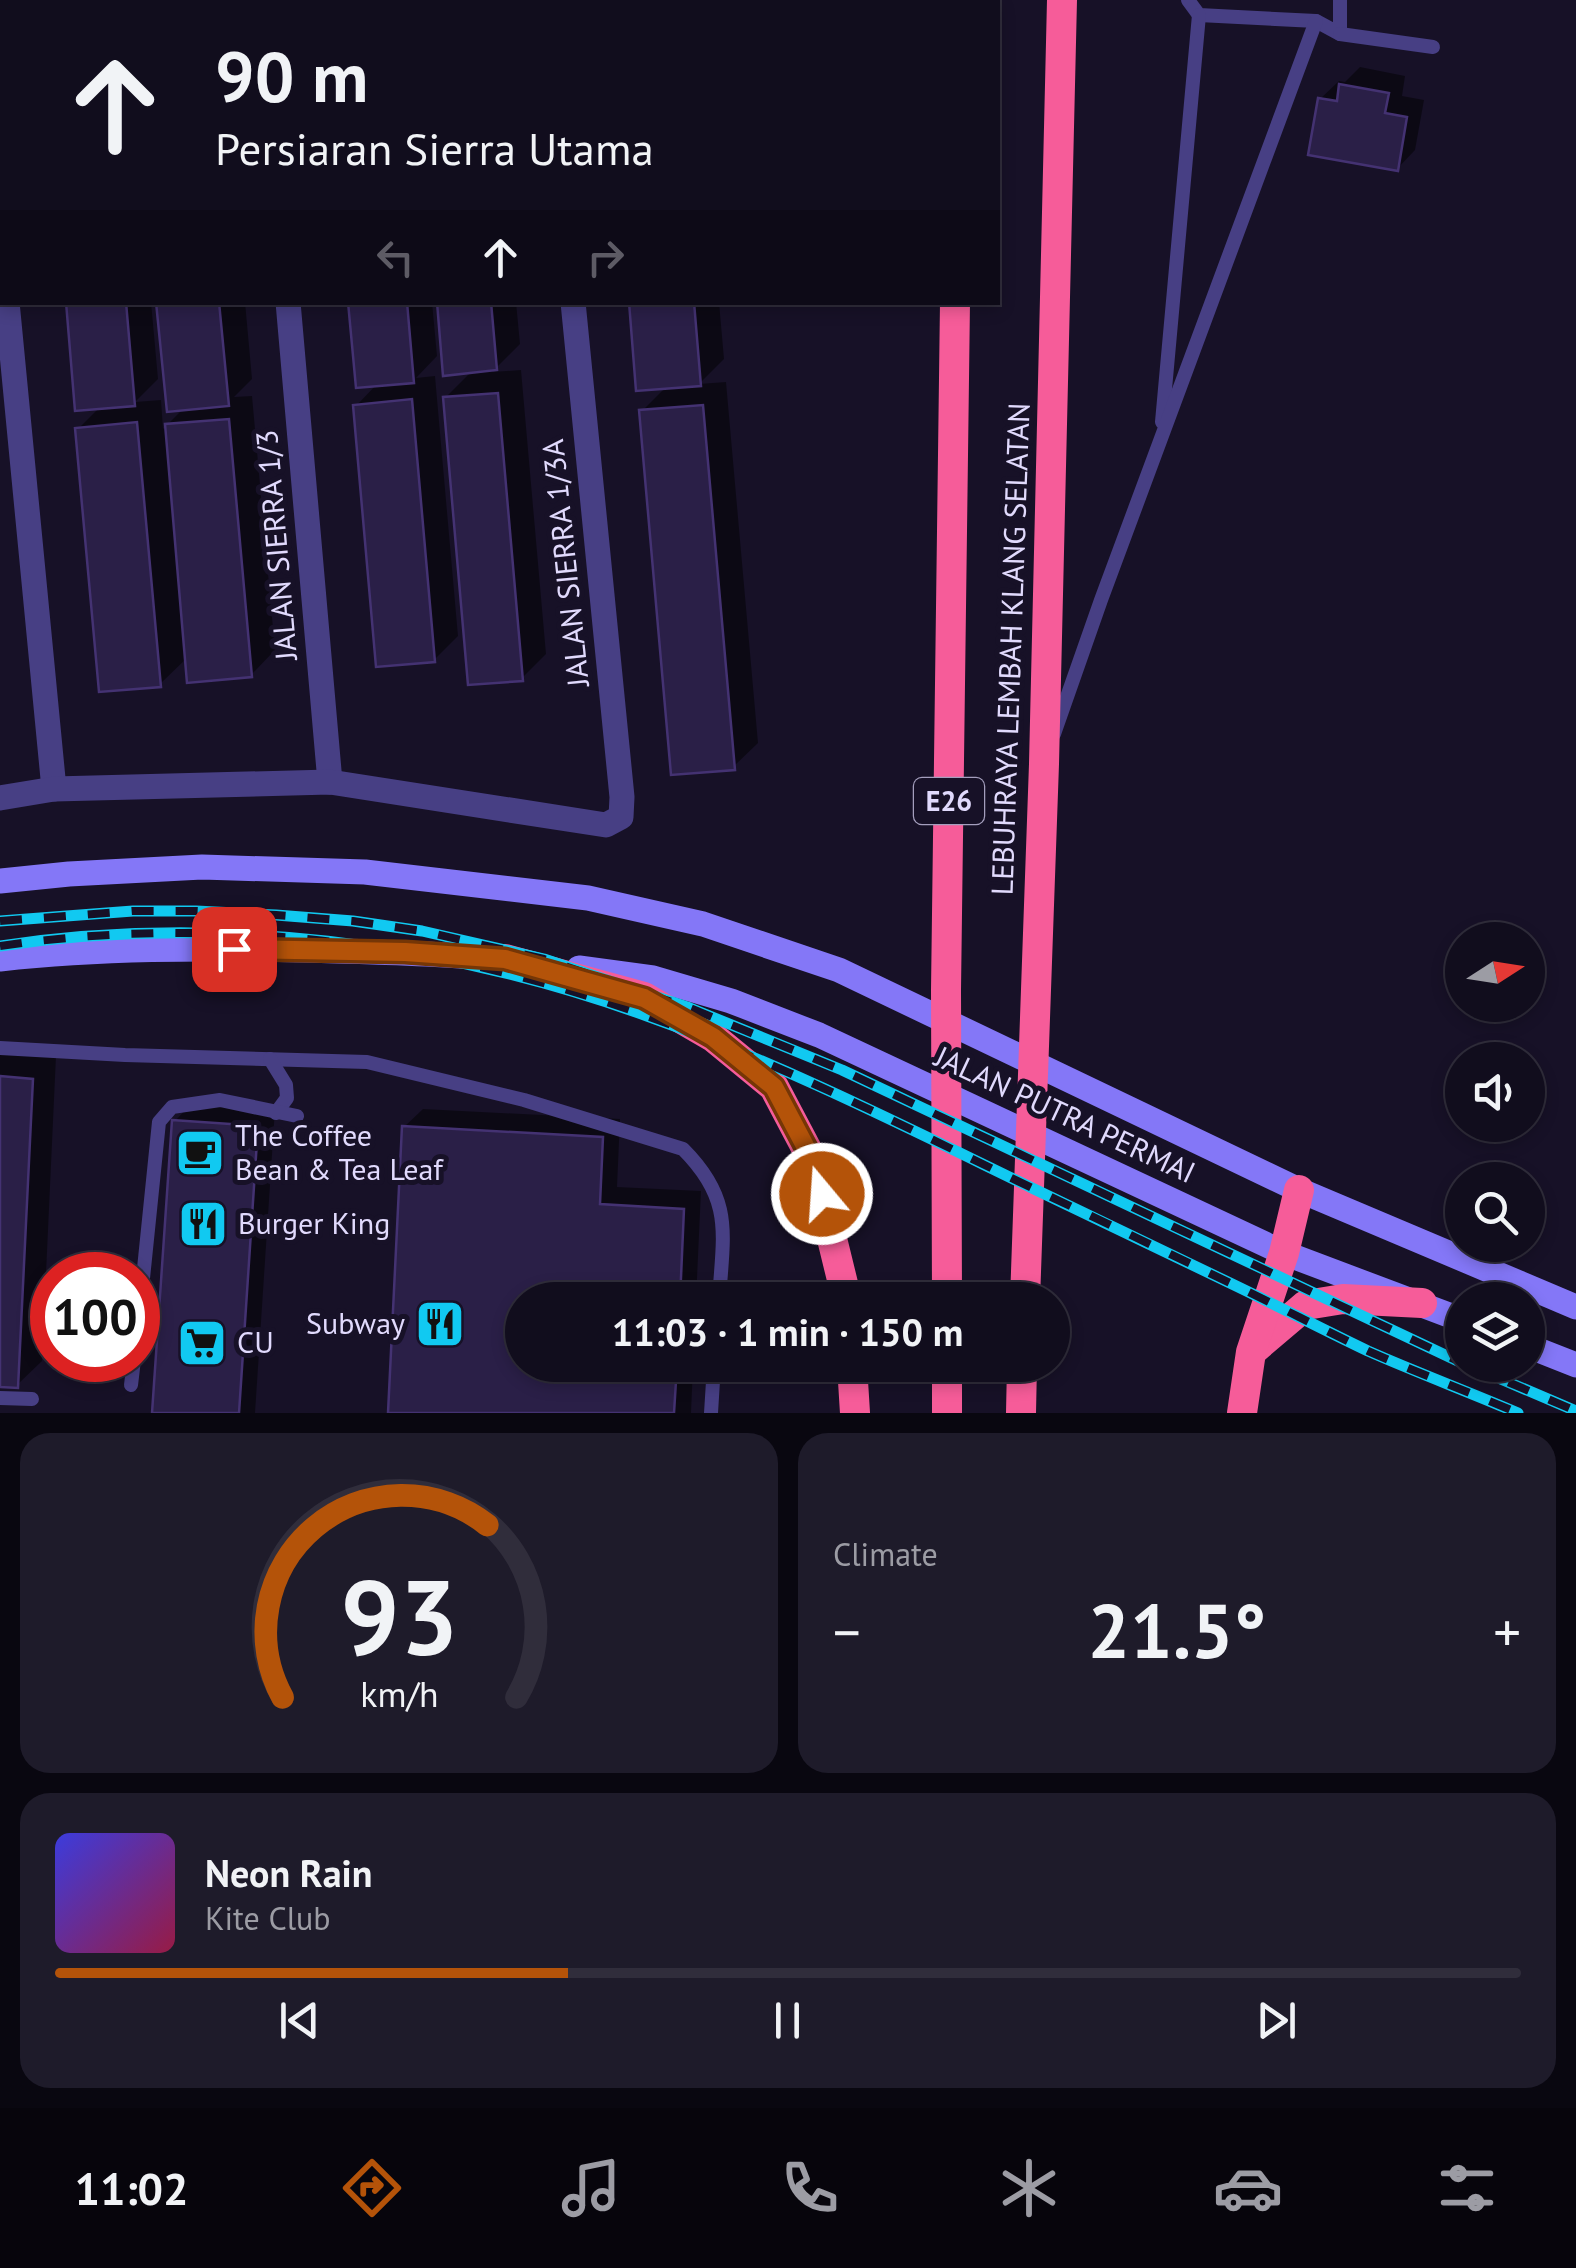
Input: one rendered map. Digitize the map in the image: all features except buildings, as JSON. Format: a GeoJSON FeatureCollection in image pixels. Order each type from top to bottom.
{"type":"FeatureCollection","features":[{"type":"Feature","properties":{"kind":"highway","name":"LEBUHRAYA LEMBAH KLANG SELATAN"},"geometry":{"type":"LineString","coordinates":[[1025,1282],[1044,764],[1062,0]]}},
{"type":"Feature","properties":{"kind":"highway","name":"LEBUHRAYA LEMBAH KLANG SELATAN"},"geometry":{"type":"LineString","coordinates":[[947,1282],[946,990],[955,305]]}},
{"type":"Feature","properties":{"kind":"highway"},"geometry":{"type":"LineString","coordinates":[[505,959],[644,998],[713,1037],[774,1087],[813,1161],[843,1282]]}},
{"type":"Feature","properties":{"kind":"highway"},"geometry":{"type":"LineString","coordinates":[[1242,1413],[1251,1352],[1284,1253],[1298,1190]]}},
{"type":"Feature","properties":{"kind":"highway"},"geometry":{"type":"LineString","coordinates":[[1251,1352],[1306,1306],[1343,1299],[1422,1304]]}},
{"type":"Feature","properties":{"kind":"highway"},"geometry":{"type":"LineString","coordinates":[[853,1382],[855,1413]]}},
{"type":"Feature","properties":{"kind":"highway"},"geometry":{"type":"LineString","coordinates":[[947,1382],[947,1413]]}},
{"type":"Feature","properties":{"kind":"highway"},"geometry":{"type":"LineString","coordinates":[[1020,1413],[1021,1382]]}},
{"type":"Feature","properties":{"kind":"main road","name":"JALAN PUTRA PERMAI"},"geometry":{"type":"LineString","coordinates":[[0,881],[202,867],[365,872],[588,898],[704,924],[840,970],[1298,1190],[1576,1307]]}},
{"type":"Feature","properties":{"kind":"main road","name":"JALAN PUTRA PERMAI"},"geometry":{"type":"LineString","coordinates":[[0,959],[61,952],[234,949],[405,952],[505,959],[654,978],[731,1001],[819,1035],[1284,1253],[1445,1313]]}},
{"type":"Feature","properties":{"kind":"main road"},"geometry":{"type":"LineString","coordinates":[[1545,1353],[1576,1365]]}},
{"type":"Feature","properties":{"kind":"street"},"geometry":{"type":"LineString","coordinates":[[8,305],[54,790]]}},
{"type":"Feature","properties":{"kind":"street","name":"JALAN SIERRA 1/3"},"geometry":{"type":"LineString","coordinates":[[288,305],[330,782]]}},
{"type":"Feature","properties":{"kind":"street","name":"JALAN SIERRA 1/3A"},"geometry":{"type":"LineString","coordinates":[[330,782],[606,824],[621,817],[573,305]]}},
{"type":"Feature","properties":{"kind":"street"},"geometry":{"type":"LineString","coordinates":[[0,798],[54,790],[330,782]]}},
{"type":"Feature","properties":{"kind":"lane"},"geometry":{"type":"LineString","coordinates":[[1160,442],[1200,14],[1188,0]]}},
{"type":"Feature","properties":{"kind":"lane"},"geometry":{"type":"LineString","coordinates":[[1340,0],[1340,34]]}},
{"type":"Feature","properties":{"kind":"lane"},"geometry":{"type":"LineString","coordinates":[[1200,14],[1316,21],[1340,34],[1433,46]]}},
{"type":"Feature","properties":{"kind":"lane"},"geometry":{"type":"LineString","coordinates":[[1044,764],[1316,21]]}},
{"type":"Feature","properties":{"kind":"lane"},"geometry":{"type":"LineString","coordinates":[[0,1048],[367,1062],[524,1100],[683,1149],[716,1190],[722,1215],[720,1282]]}},
{"type":"Feature","properties":{"kind":"lane"},"geometry":{"type":"LineString","coordinates":[[270,1059],[286,1085],[287,1098],[276,1113]]}},
{"type":"Feature","properties":{"kind":"lane"},"geometry":{"type":"LineString","coordinates":[[146,1252],[159,1122],[172,1106],[220,1100],[297,1116]]}},
{"type":"Feature","properties":{"kind":"lane"},"geometry":{"type":"LineString","coordinates":[[132,1382],[132,1386]]}},
{"type":"Feature","properties":{"kind":"lane"},"geometry":{"type":"LineString","coordinates":[[710,1413],[713,1382]]}},
{"type":"Feature","properties":{"kind":"lane"},"geometry":{"type":"LineString","coordinates":[[0,1398],[32,1399]]}},
{"type":"Feature","properties":{"kind":"railway"},"geometry":{"type":"LineString","coordinates":[[0,921],[133,911],[276,915],[422,931],[544,959],[690,1008],[842,1070],[1445,1355]]}},
{"type":"Feature","properties":{"kind":"railway"},"geometry":{"type":"LineString","coordinates":[[0,946],[164,933],[328,941],[490,969],[569,990],[697,1034],[794,1075],[1368,1351],[1518,1413]]}},
{"type":"Feature","properties":{"kind":"railway"},"geometry":{"type":"LineString","coordinates":[[1508,1382],[1576,1411]]}},
{"type":"Feature","properties":{"kind":"place","name":"The Coffee Bean & Tea Leaf"},"geometry":{"type":"Point","coordinates":[200,1153]}},
{"type":"Feature","properties":{"kind":"place","name":"Burger King"},"geometry":{"type":"Point","coordinates":[203,1224]}},
{"type":"Feature","properties":{"kind":"place","name":"Subway"},"geometry":{"type":"Point","coordinates":[440,1324]}},
{"type":"Feature","properties":{"kind":"place","name":"CU"},"geometry":{"type":"Point","coordinates":[202,1343]}},
{"type":"Feature","properties":{"kind":"route"},"geometry":{"type":"LineString","coordinates":[[234,949],[405,952],[505,959],[644,998],[713,1037],[774,1087],[813,1161],[822,1194]]}}]}
